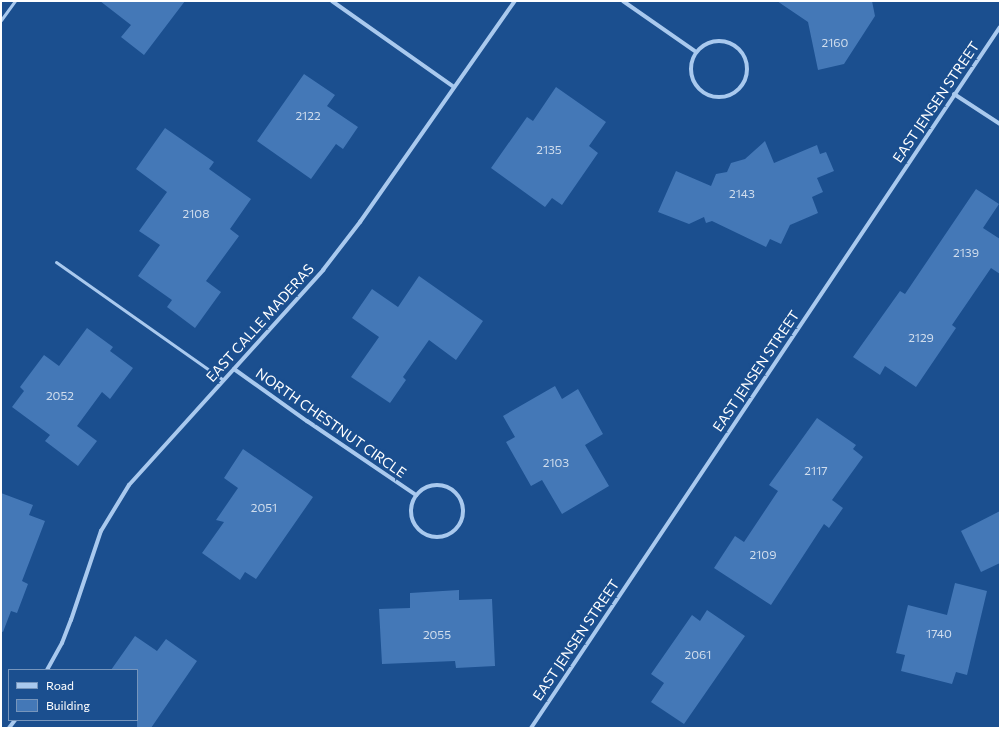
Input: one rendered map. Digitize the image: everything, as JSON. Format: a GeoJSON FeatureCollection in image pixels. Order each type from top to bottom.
{"type":"FeatureCollection","features":[{"type":"Feature","properties":{"kind":"street"},"geometry":{"type":"LineString","coordinates":[[332,1],[454,88]]}},
{"type":"Feature","properties":{"kind":"street","name":"EAST CALLE MADERAS"},"geometry":{"type":"LineString","coordinates":[[48,669],[62,643],[101,531],[129,485],[303,293],[343,244],[514,1]]}},
{"type":"Feature","properties":{"kind":"street"},"geometry":{"type":"LineString","coordinates":[[623,1],[696,52]]}},
{"type":"Feature","properties":{"kind":"street","name":"EAST JENSEN STREET"},"geometry":{"type":"LineString","coordinates":[[531,728],[1000,27]]}},
{"type":"Feature","properties":{"kind":"street"},"geometry":{"type":"LineString","coordinates":[[713,42],[732,44],[740,50],[745,58],[747,68],[746,78],[735,93],[718,98],[702,92],[692,78],[692,60],[696,52],[713,42]]}},
{"type":"Feature","properties":{"kind":"street"},"geometry":{"type":"LineString","coordinates":[[954,94],[1000,124]]}},
{"type":"Feature","properties":{"kind":"street","name":"NORTH CHESTNUT CIRCLE"},"geometry":{"type":"LineString","coordinates":[[234,369],[307,421],[416,495]]}},
{"type":"Feature","properties":{"kind":"street"},"geometry":{"type":"LineString","coordinates":[[431,485],[449,487],[457,493],[462,500],[464,509],[463,518],[458,527],[453,532],[437,537],[422,532],[412,519],[412,502],[416,495],[431,485]]}},
{"type":"Feature","properties":{"kind":"lane"},"geometry":{"type":"LineString","coordinates":[[1,20],[15,1]]}},
{"type":"Feature","properties":{"kind":"lane"},"geometry":{"type":"LineString","coordinates":[[56,262],[223,380]]}},
{"type":"Feature","properties":{"kind":"building"},"geometry":{"type":"Polygon","coordinates":[[[100,1],[185,1],[144,55],[121,37],[131,25],[100,1]]]}},
{"type":"Feature","properties":{"kind":"building"},"geometry":{"type":"Polygon","coordinates":[[[777,1],[872,1],[875,16],[844,64],[818,70],[808,22],[777,1]]]}},
{"type":"Feature","properties":{"kind":"building"},"geometry":{"type":"Polygon","coordinates":[[[304,74],[335,95],[327,106],[358,127],[343,149],[336,144],[311,179],[257,141],[304,74]]]}},
{"type":"Feature","properties":{"kind":"building"},"geometry":{"type":"Polygon","coordinates":[[[556,87],[606,122],[589,146],[598,153],[562,205],[552,198],[545,207],[491,168],[527,117],[533,121],[556,87]]]}},
{"type":"Feature","properties":{"kind":"building"},"geometry":{"type":"Polygon","coordinates":[[[165,128],[214,162],[209,169],[251,199],[230,229],[239,236],[206,281],[221,292],[195,328],[167,307],[172,300],[138,276],[160,245],[139,231],[167,192],[136,169],[165,128]]]}},
{"type":"Feature","properties":{"kind":"building"},"geometry":{"type":"Polygon","coordinates":[[[765,141],[774,163],[817,145],[820,154],[826,152],[834,171],[817,178],[823,192],[812,197],[818,213],[790,225],[781,244],[770,239],[766,247],[712,221],[706,223],[704,217],[689,224],[658,212],[676,171],[711,186],[716,174],[727,172],[731,163],[745,159],[765,141]]]}},
{"type":"Feature","properties":{"kind":"building"},"geometry":{"type":"Polygon","coordinates":[[[976,189],[999,204],[983,228],[1000,239],[1000,274],[991,268],[952,325],[956,328],[916,387],[885,366],[880,375],[853,357],[900,291],[905,294],[976,189]]]}},
{"type":"Feature","properties":{"kind":"building"},"geometry":{"type":"Polygon","coordinates":[[[419,276],[483,321],[456,360],[429,340],[403,377],[406,380],[390,403],[351,377],[379,337],[352,318],[372,289],[398,307],[419,276]]]}},
{"type":"Feature","properties":{"kind":"building"},"geometry":{"type":"Polygon","coordinates":[[[87,328],[113,347],[110,351],[133,368],[110,399],[102,392],[77,426],[97,441],[78,466],[45,441],[50,435],[12,407],[24,391],[20,387],[44,355],[59,366],[87,328]]]}},
{"type":"Feature","properties":{"kind":"building"},"geometry":{"type":"Polygon","coordinates":[[[555,386],[562,399],[578,389],[603,434],[585,445],[609,486],[562,514],[542,480],[531,486],[506,442],[515,437],[503,416],[555,386]]]}},
{"type":"Feature","properties":{"kind":"building"},"geometry":{"type":"Polygon","coordinates":[[[817,418],[856,445],[853,449],[863,457],[832,500],[843,508],[829,528],[824,524],[771,605],[714,568],[735,536],[744,542],[778,491],[769,485],[817,418]]]}},
{"type":"Feature","properties":{"kind":"building"},"geometry":{"type":"Polygon","coordinates":[[[243,449],[313,497],[256,579],[245,572],[240,580],[202,553],[224,522],[216,520],[238,488],[224,478],[243,449]]]}},
{"type":"Feature","properties":{"kind":"building"},"geometry":{"type":"Polygon","coordinates":[[[1,493],[33,505],[29,515],[45,521],[22,581],[28,584],[17,613],[11,611],[3,632],[1,631],[1,493]]]}},
{"type":"Feature","properties":{"kind":"building"},"geometry":{"type":"Polygon","coordinates":[[[1000,511],[1000,563],[981,572],[961,531],[1000,511]]]}},
{"type":"Feature","properties":{"kind":"building"},"geometry":{"type":"Polygon","coordinates":[[[955,583],[987,591],[967,675],[956,672],[952,684],[901,671],[905,655],[896,653],[908,605],[947,615],[955,583]]]}},
{"type":"Feature","properties":{"kind":"building"},"geometry":{"type":"Polygon","coordinates":[[[459,590],[459,600],[492,599],[495,666],[456,668],[455,661],[382,664],[379,609],[410,608],[410,593],[459,590]]]}},
{"type":"Feature","properties":{"kind":"building"},"geometry":{"type":"Polygon","coordinates":[[[707,610],[745,636],[684,724],[651,702],[664,683],[651,674],[692,615],[700,621],[707,610]]]}},
{"type":"Feature","properties":{"kind":"building"},"geometry":{"type":"Polygon","coordinates":[[[135,636],[157,651],[166,639],[197,661],[151,728],[137,728],[138,669],[112,669],[135,636]]]}}]}
